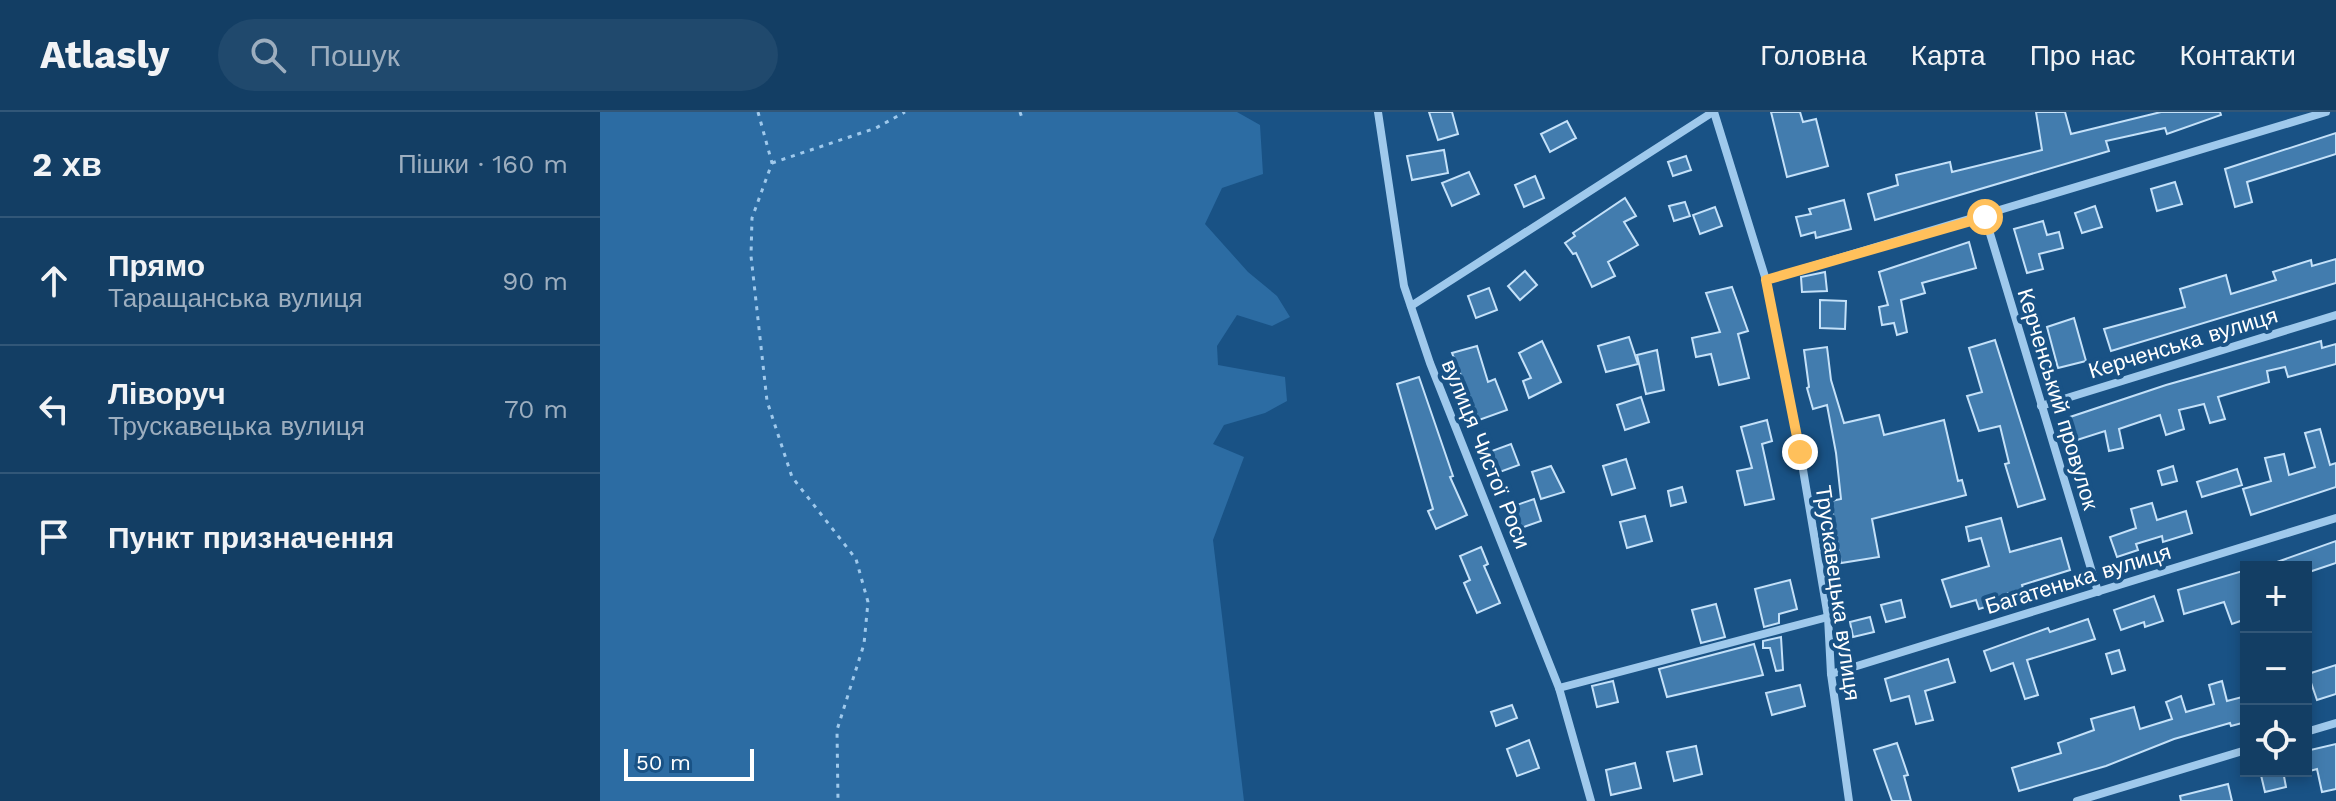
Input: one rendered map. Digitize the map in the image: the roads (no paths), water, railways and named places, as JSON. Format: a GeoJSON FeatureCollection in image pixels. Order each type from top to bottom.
{"type":"FeatureCollection","features":[{"type":"Feature","properties":{"kind":"street","name":"вулиця Чистої Роси"},"geometry":{"type":"LineString","coordinates":[[1378,112],[1404,286],[1430,363],[1559,688],[1591,801]]}},
{"type":"Feature","properties":{"kind":"street"},"geometry":{"type":"LineString","coordinates":[[1411,306],[1714,112]]}},
{"type":"Feature","properties":{"kind":"street","name":"Трускавецька вулиця"},"geometry":{"type":"LineString","coordinates":[[1714,112],[1766,280],[1828,617],[1831,674],[1849,801]]}},
{"type":"Feature","properties":{"kind":"street"},"geometry":{"type":"LineString","coordinates":[[1766,280],[1985,217],[2326,112]]}},
{"type":"Feature","properties":{"kind":"street","name":"Керченський провулок"},"geometry":{"type":"LineString","coordinates":[[1985,217],[2098,592]]}},
{"type":"Feature","properties":{"kind":"street","name":"Керченська вулиця"},"geometry":{"type":"LineString","coordinates":[[2041,406],[2336,315]]}},
{"type":"Feature","properties":{"kind":"street","name":"Багатенька вулиця"},"geometry":{"type":"LineString","coordinates":[[1831,674],[2336,518]]}},
{"type":"Feature","properties":{"kind":"street"},"geometry":{"type":"LineString","coordinates":[[1559,688],[1828,617]]}},
{"type":"Feature","properties":{"kind":"street"},"geometry":{"type":"LineString","coordinates":[[2312,730],[2336,723]]}},
{"type":"Feature","properties":{"kind":"street"},"geometry":{"type":"LineString","coordinates":[[2077,801],[2240,752]]}}]}
